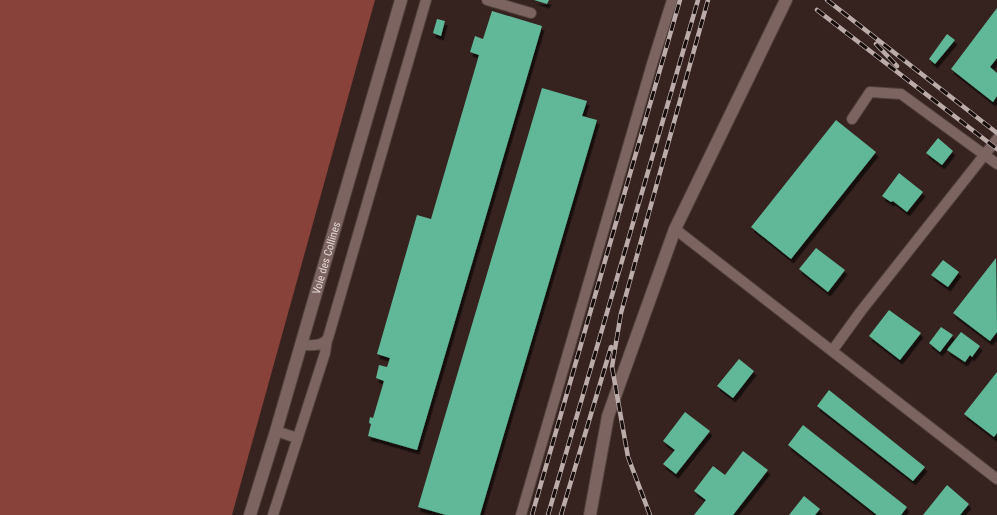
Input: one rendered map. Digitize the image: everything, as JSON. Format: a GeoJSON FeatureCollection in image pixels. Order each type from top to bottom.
{"type":"FeatureCollection","features":[{"type":"Feature","properties":{"kind":"street","name":"Voie des Collines"},"geometry":{"type":"LineString","coordinates":[[250,515],[276,431],[401,0]]}},
{"type":"Feature","properties":{"kind":"street"},"geometry":{"type":"LineString","coordinates":[[590,515],[608,416],[675,229],[786,0]]}},
{"type":"Feature","properties":{"kind":"lane"},"geometry":{"type":"LineString","coordinates":[[274,515],[325,353],[326,340],[426,0]]}},
{"type":"Feature","properties":{"kind":"lane"},"geometry":{"type":"LineString","coordinates":[[487,0],[531,13]]}},
{"type":"Feature","properties":{"kind":"lane"},"geometry":{"type":"LineString","coordinates":[[522,515],[652,64],[672,0]]}},
{"type":"Feature","properties":{"kind":"lane"},"geometry":{"type":"LineString","coordinates":[[852,119],[870,92],[900,94],[997,164]]}},
{"type":"Feature","properties":{"kind":"lane"},"geometry":{"type":"LineString","coordinates":[[832,351],[866,305],[997,139]]}},
{"type":"Feature","properties":{"kind":"lane"},"geometry":{"type":"LineString","coordinates":[[675,229],[997,479]]}},
{"type":"Feature","properties":{"kind":"lane"},"geometry":{"type":"LineString","coordinates":[[301,345],[322,344],[326,340]]}},
{"type":"Feature","properties":{"kind":"lane"},"geometry":{"type":"LineString","coordinates":[[276,431],[297,438]]}},
{"type":"Feature","properties":{"kind":"shaded area"},"geometry":{"type":"Polygon","coordinates":[[[0,0],[375,0],[232,515],[0,515],[0,0]]]}},
{"type":"Feature","properties":{"kind":"building"},"geometry":{"type":"Polygon","coordinates":[[[534,0],[549,0],[547,4],[534,0]]]}},
{"type":"Feature","properties":{"kind":"building"},"geometry":{"type":"Polygon","coordinates":[[[997,8],[997,58],[990,67],[997,73],[997,96],[993,102],[951,69],[997,8]]]}},
{"type":"Feature","properties":{"kind":"building"},"geometry":{"type":"Polygon","coordinates":[[[492,11],[542,26],[417,450],[368,436],[371,424],[369,423],[370,417],[373,418],[384,381],[376,378],[379,365],[387,367],[390,358],[377,354],[417,215],[431,219],[479,55],[470,52],[475,36],[483,39],[492,11]]]}},
{"type":"Feature","properties":{"kind":"building"},"geometry":{"type":"Polygon","coordinates":[[[437,19],[445,21],[441,36],[433,33],[437,19]]]}},
{"type":"Feature","properties":{"kind":"building"},"geometry":{"type":"Polygon","coordinates":[[[947,34],[955,40],[935,64],[929,59],[947,34]]]}},
{"type":"Feature","properties":{"kind":"building"},"geometry":{"type":"Polygon","coordinates":[[[542,88],[587,101],[582,116],[597,120],[480,515],[446,515],[418,507],[542,88]]]}},
{"type":"Feature","properties":{"kind":"building"},"geometry":{"type":"Polygon","coordinates":[[[836,120],[876,152],[791,259],[751,227],[836,120]]]}},
{"type":"Feature","properties":{"kind":"building"},"geometry":{"type":"Polygon","coordinates":[[[938,138],[953,151],[942,165],[926,153],[938,138]]]}},
{"type":"Feature","properties":{"kind":"building"},"geometry":{"type":"Polygon","coordinates":[[[899,173],[923,192],[907,212],[893,201],[891,202],[882,196],[899,173]]]}},
{"type":"Feature","properties":{"kind":"building"},"geometry":{"type":"Polygon","coordinates":[[[816,248],[845,270],[828,292],[799,269],[816,248]]]}},
{"type":"Feature","properties":{"kind":"building"},"geometry":{"type":"Polygon","coordinates":[[[996,258],[997,332],[990,341],[953,313],[996,258]]]}},
{"type":"Feature","properties":{"kind":"building"},"geometry":{"type":"Polygon","coordinates":[[[943,260],[959,272],[948,287],[931,275],[943,260]]]}},
{"type":"Feature","properties":{"kind":"building"},"geometry":{"type":"Polygon","coordinates":[[[889,310],[921,333],[900,360],[869,336],[889,310]]]}},
{"type":"Feature","properties":{"kind":"building"},"geometry":{"type":"Polygon","coordinates":[[[941,327],[953,335],[940,352],[929,343],[941,327]]]}},
{"type":"Feature","properties":{"kind":"building"},"geometry":{"type":"Polygon","coordinates":[[[961,332],[980,346],[972,357],[970,355],[965,362],[947,350],[961,332]]]}},
{"type":"Feature","properties":{"kind":"building"},"geometry":{"type":"Polygon","coordinates":[[[739,359],[754,371],[733,398],[717,386],[739,359]]]}},
{"type":"Feature","properties":{"kind":"building"},"geometry":{"type":"Polygon","coordinates":[[[997,372],[997,433],[994,437],[964,414],[997,372]]]}},
{"type":"Feature","properties":{"kind":"building"},"geometry":{"type":"Polygon","coordinates":[[[829,390],[925,467],[913,481],[817,406],[829,390]]]}},
{"type":"Feature","properties":{"kind":"building"},"geometry":{"type":"Polygon","coordinates":[[[685,412],[710,431],[676,474],[663,464],[675,450],[663,441],[685,412]]]}},
{"type":"Feature","properties":{"kind":"building"},"geometry":{"type":"Polygon","coordinates":[[[803,425],[907,507],[901,515],[877,515],[788,445],[803,425]]]}},
{"type":"Feature","properties":{"kind":"building"},"geometry":{"type":"Polygon","coordinates":[[[743,451],[768,470],[733,515],[694,515],[706,500],[694,491],[713,466],[725,475],[743,451]]]}},
{"type":"Feature","properties":{"kind":"building"},"geometry":{"type":"Polygon","coordinates":[[[947,485],[969,504],[960,515],[923,515],[947,485]]]}},
{"type":"Feature","properties":{"kind":"building"},"geometry":{"type":"Polygon","coordinates":[[[804,496],[820,509],[815,515],[789,515],[804,496]]]}},
{"type":"Feature","properties":{"kind":"railway"},"geometry":{"type":"LineString","coordinates":[[532,515],[680,0]]}},
{"type":"Feature","properties":{"kind":"railway"},"geometry":{"type":"LineString","coordinates":[[548,515],[698,0]]}},
{"type":"Feature","properties":{"kind":"railway"},"geometry":{"type":"LineString","coordinates":[[650,515],[628,457],[612,367],[621,313],[708,0]]}},
{"type":"Feature","properties":{"kind":"railway"},"geometry":{"type":"LineString","coordinates":[[827,0],[997,133]]}},
{"type":"Feature","properties":{"kind":"railway"},"geometry":{"type":"LineString","coordinates":[[817,10],[997,149]]}},
{"type":"Feature","properties":{"kind":"railway"},"geometry":{"type":"LineString","coordinates":[[876,44],[897,66]]}},
{"type":"Feature","properties":{"kind":"railway"},"geometry":{"type":"LineString","coordinates":[[561,515],[611,347]]}}]}
